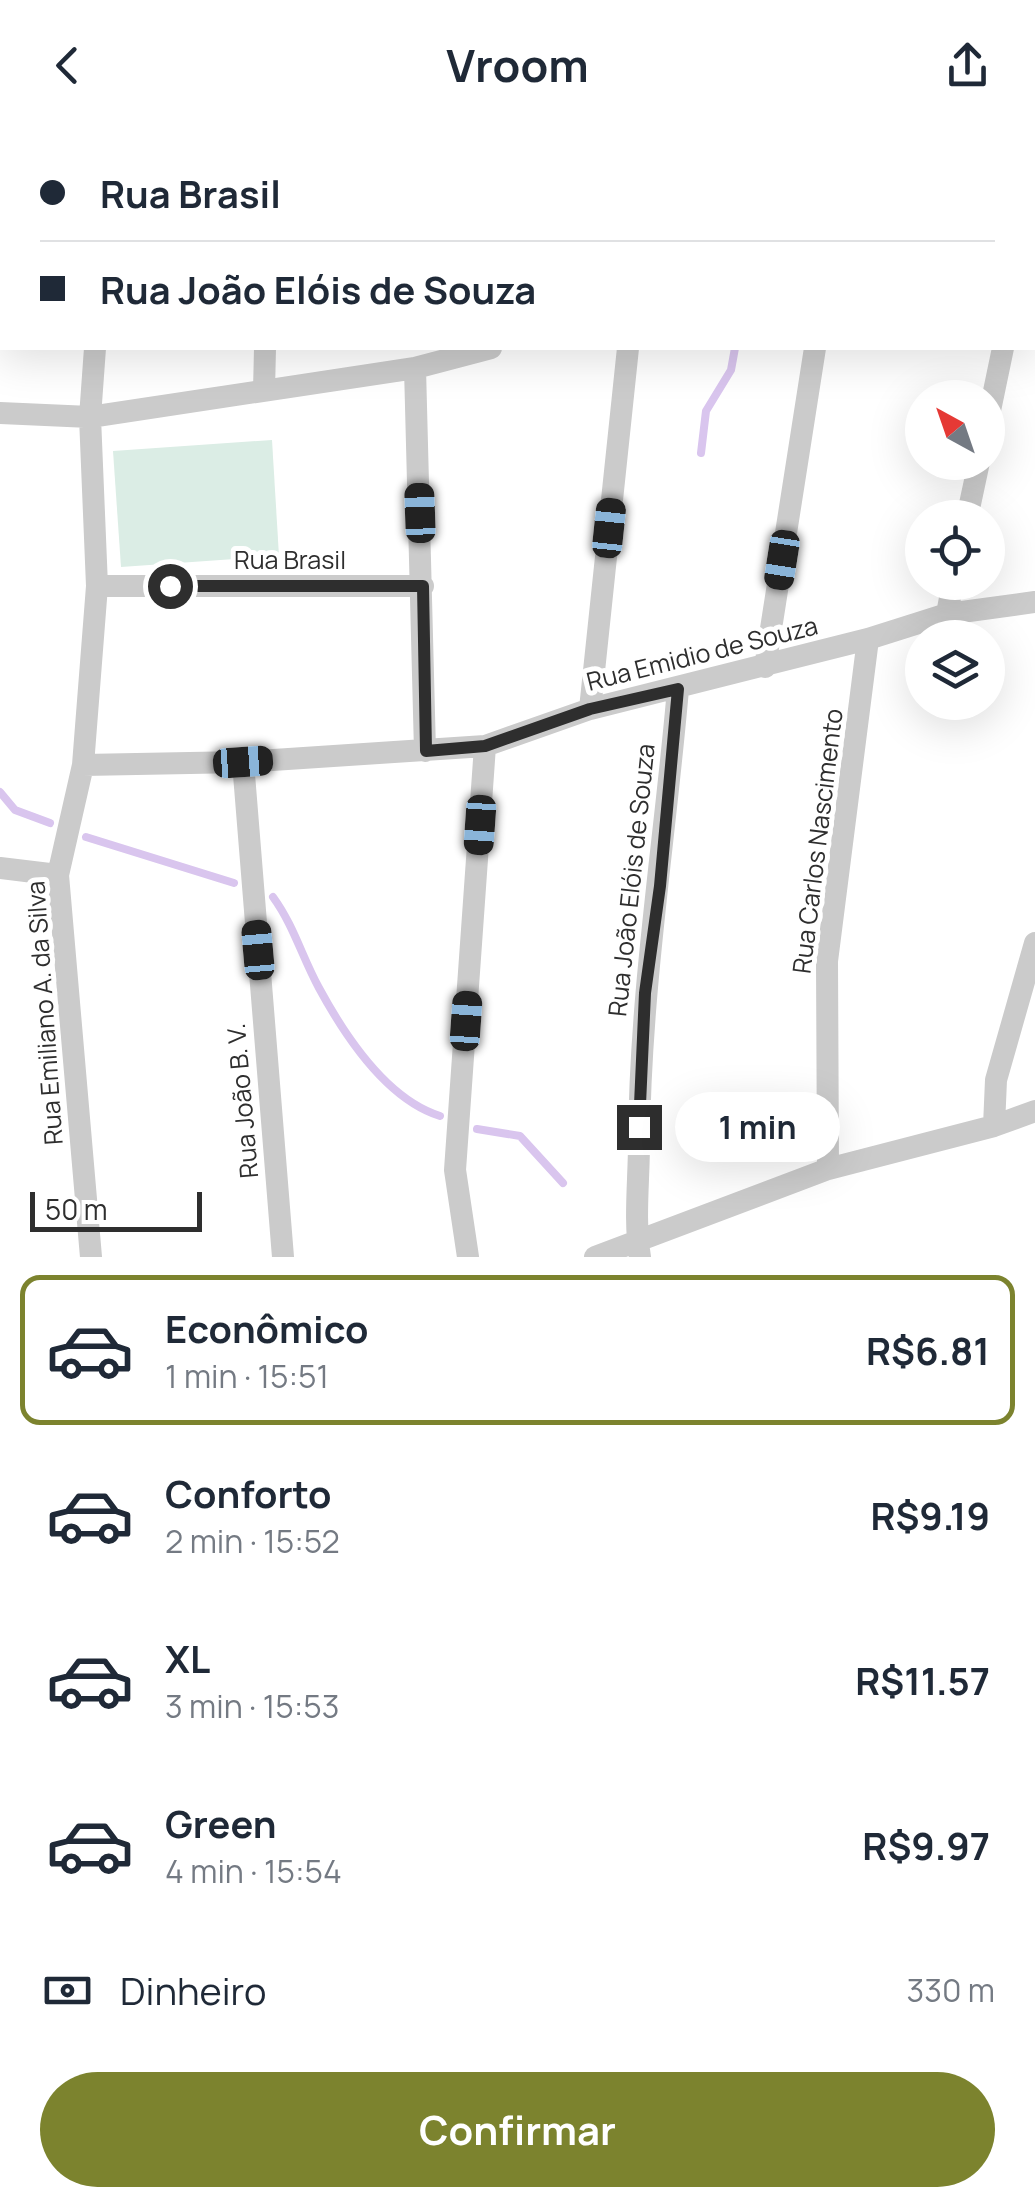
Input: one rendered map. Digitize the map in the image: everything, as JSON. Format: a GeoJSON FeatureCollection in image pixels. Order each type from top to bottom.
{"type":"FeatureCollection","features":[{"type":"Feature","properties":{"kind":"street","name":"Rua Emiliano A. da Silva"},"geometry":{"type":"LineString","coordinates":[[91,1257],[58,876],[82,764],[97,586],[90,417],[94,350]]}},
{"type":"Feature","properties":{"kind":"street"},"geometry":{"type":"LineString","coordinates":[[264,391],[265,350]]}},
{"type":"Feature","properties":{"kind":"street"},"geometry":{"type":"LineString","coordinates":[[590,709],[628,350]]}},
{"type":"Feature","properties":{"kind":"street"},"geometry":{"type":"LineString","coordinates":[[765,666],[815,350]]}},
{"type":"Feature","properties":{"kind":"street"},"geometry":{"type":"LineString","coordinates":[[996,380],[1003,350]]}},
{"type":"Feature","properties":{"kind":"street"},"geometry":{"type":"LineString","coordinates":[[0,413],[90,417],[415,368],[458,351]]}},
{"type":"Feature","properties":{"kind":"street"},"geometry":{"type":"LineString","coordinates":[[415,368],[426,751]]}},
{"type":"Feature","properties":{"kind":"street","name":"Rua Brasil"},"geometry":{"type":"LineString","coordinates":[[97,586],[423,586]]}},
{"type":"Feature","properties":{"kind":"street"},"geometry":{"type":"LineString","coordinates":[[946,614],[949,600]]}},
{"type":"Feature","properties":{"kind":"street","name":"Rua Emidio de Souza"},"geometry":{"type":"LineString","coordinates":[[82,764],[243,762],[485,746],[590,709],[868,639],[946,614],[1035,602]]}},
{"type":"Feature","properties":{"kind":"street","name":"Rua Carlos Nascimento"},"geometry":{"type":"LineString","coordinates":[[828,1169],[827,961],[868,639]]}},
{"type":"Feature","properties":{"kind":"street","name":"Rua João Elóis de Souza"},"geometry":{"type":"LineString","coordinates":[[639,1250],[645,993],[660,886],[678,689]]}},
{"type":"Feature","properties":{"kind":"street"},"geometry":{"type":"LineString","coordinates":[[468,1257],[454,1170],[485,746]]}},
{"type":"Feature","properties":{"kind":"street","name":"Rua João B. V."},"geometry":{"type":"LineString","coordinates":[[243,762],[282,1257]]}},
{"type":"Feature","properties":{"kind":"street"},"geometry":{"type":"LineString","coordinates":[[0,868],[58,876]]}},
{"type":"Feature","properties":{"kind":"street"},"geometry":{"type":"LineString","coordinates":[[994,1126],[996,1080],[1035,944]]}},
{"type":"Feature","properties":{"kind":"street"},"geometry":{"type":"LineString","coordinates":[[595,1257],[639,1250],[828,1169],[994,1126],[1035,1110]]}},
{"type":"Feature","properties":{"kind":"shaded area"},"geometry":{"type":"Polygon","coordinates":[[[272,440],[279,556],[121,567],[113,451],[272,440]]]}},
{"type":"Feature","properties":{"kind":"waterway"},"geometry":{"type":"LineString","coordinates":[[701,453],[706,411],[731,370],[735,350]]}},
{"type":"Feature","properties":{"kind":"waterway"},"geometry":{"type":"LineString","coordinates":[[0,792],[15,810],[50,823]]}},
{"type":"Feature","properties":{"kind":"waterway"},"geometry":{"type":"LineString","coordinates":[[86,837],[234,883]]}},
{"type":"Feature","properties":{"kind":"waterway"},"geometry":{"type":"LineString","coordinates":[[273,897],[319,988],[354,1045],[402,1096],[440,1116]]}},
{"type":"Feature","properties":{"kind":"waterway"},"geometry":{"type":"LineString","coordinates":[[477,1129],[520,1136],[563,1183]]}},
{"type":"Feature","properties":{"kind":"route"},"geometry":{"type":"LineString","coordinates":[[170,586],[423,586],[426,751],[485,746],[590,709],[678,689],[660,886],[645,993],[639,1127]]}}]}
